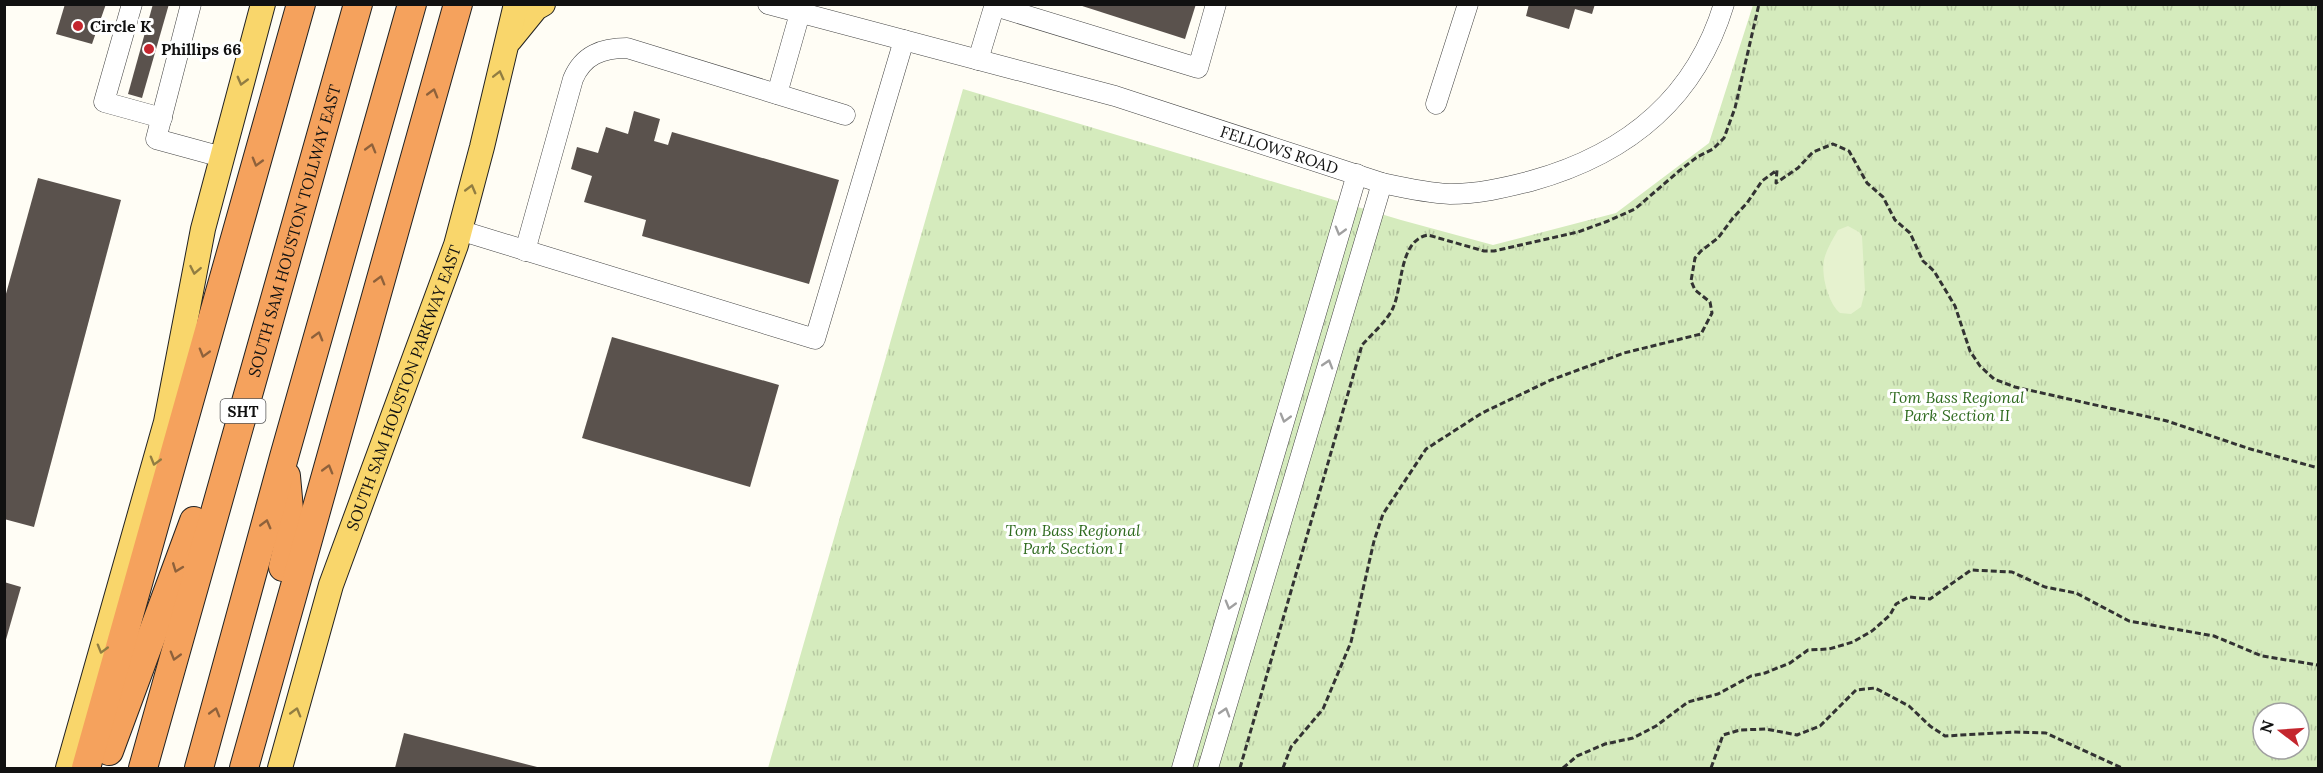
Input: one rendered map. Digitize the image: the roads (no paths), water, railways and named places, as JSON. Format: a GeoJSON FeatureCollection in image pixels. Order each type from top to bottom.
{"type":"FeatureCollection","features":[{"type":"Feature","properties":{"kind":"highway"},"geometry":{"type":"LineString","coordinates":[[86,768],[301,4]]}},
{"type":"Feature","properties":{"kind":"highway","name":"SOUTH SAM HOUSTON TOLLWAY EAST"},"geometry":{"type":"LineString","coordinates":[[143,768],[358,4]]}},
{"type":"Feature","properties":{"kind":"highway"},"geometry":{"type":"LineString","coordinates":[[199,768],[412,4]]}},
{"type":"Feature","properties":{"kind":"highway"},"geometry":{"type":"LineString","coordinates":[[244,768],[458,4]]}},
{"type":"Feature","properties":{"kind":"highway"},"geometry":{"type":"LineString","coordinates":[[103,768],[186,544],[227,423],[344,53]]}},
{"type":"Feature","properties":{"kind":"highway"},"geometry":{"type":"LineString","coordinates":[[229,768],[274,607],[291,532],[284,457]]}},
{"type":"Feature","properties":{"kind":"main road"},"geometry":{"type":"LineString","coordinates":[[68,768],[166,422],[203,228],[263,4]]}},
{"type":"Feature","properties":{"kind":"main road","name":"SOUTH SAM HOUSTON PARKWAY EAST"},"geometry":{"type":"LineString","coordinates":[[280,768],[331,585],[459,230],[516,4]]}},
{"type":"Feature","properties":{"kind":"main road"},"geometry":{"type":"LineString","coordinates":[[507,44],[536,8],[543,4]]}},
{"type":"Feature","properties":{"kind":"street"},"geometry":{"type":"LineString","coordinates":[[132,4],[104,102],[162,118]]}},
{"type":"Feature","properties":{"kind":"street"},"geometry":{"type":"LineString","coordinates":[[192,4],[156,139],[222,157]]}},
{"type":"Feature","properties":{"kind":"street","name":"FELLOWS ROAD"},"geometry":{"type":"LineString","coordinates":[[768,4],[1115,96],[1382,183],[1428,192],[1481,192],[1560,172],[1608,150],[1649,122],[1684,85],[1712,38],[1724,4]]}},
{"type":"Feature","properties":{"kind":"street"},"geometry":{"type":"LineString","coordinates":[[978,60],[995,5],[1198,68],[1216,4]]}},
{"type":"Feature","properties":{"kind":"street"},"geometry":{"type":"LineString","coordinates":[[1437,104],[1468,4]]}},
{"type":"Feature","properties":{"kind":"street"},"geometry":{"type":"LineString","coordinates":[[777,94],[800,13]]}},
{"type":"Feature","properties":{"kind":"street"},"geometry":{"type":"LineString","coordinates":[[459,230],[816,339],[904,40]]}},
{"type":"Feature","properties":{"kind":"street"},"geometry":{"type":"LineString","coordinates":[[525,251],[573,80],[577,69],[597,52],[627,48],[845,115]]}},
{"type":"Feature","properties":{"kind":"street"},"geometry":{"type":"LineString","coordinates":[[1182,768],[1357,174]]}},
{"type":"Feature","properties":{"kind":"street"},"geometry":{"type":"LineString","coordinates":[[1208,768],[1382,183]]}},
{"type":"Feature","properties":{"kind":"street"},"geometry":{"type":"LineString","coordinates":[[1262,496],[1287,504]]}},
{"type":"Feature","properties":{"kind":"place","name":"Circle K"},"geometry":{"type":"Point","coordinates":[78,26]}},
{"type":"Feature","properties":{"kind":"place","name":"Phillips 66"},"geometry":{"type":"Point","coordinates":[149,49]}},
{"type":"Feature","properties":{"kind":"park label","name":"Tom Bass Regional Park Section II"},"geometry":{"type":"Point","coordinates":[1957,406]}},
{"type":"Feature","properties":{"kind":"park label","name":"Tom Bass Regional Park Section I"},"geometry":{"type":"Point","coordinates":[1073,539]}}]}
